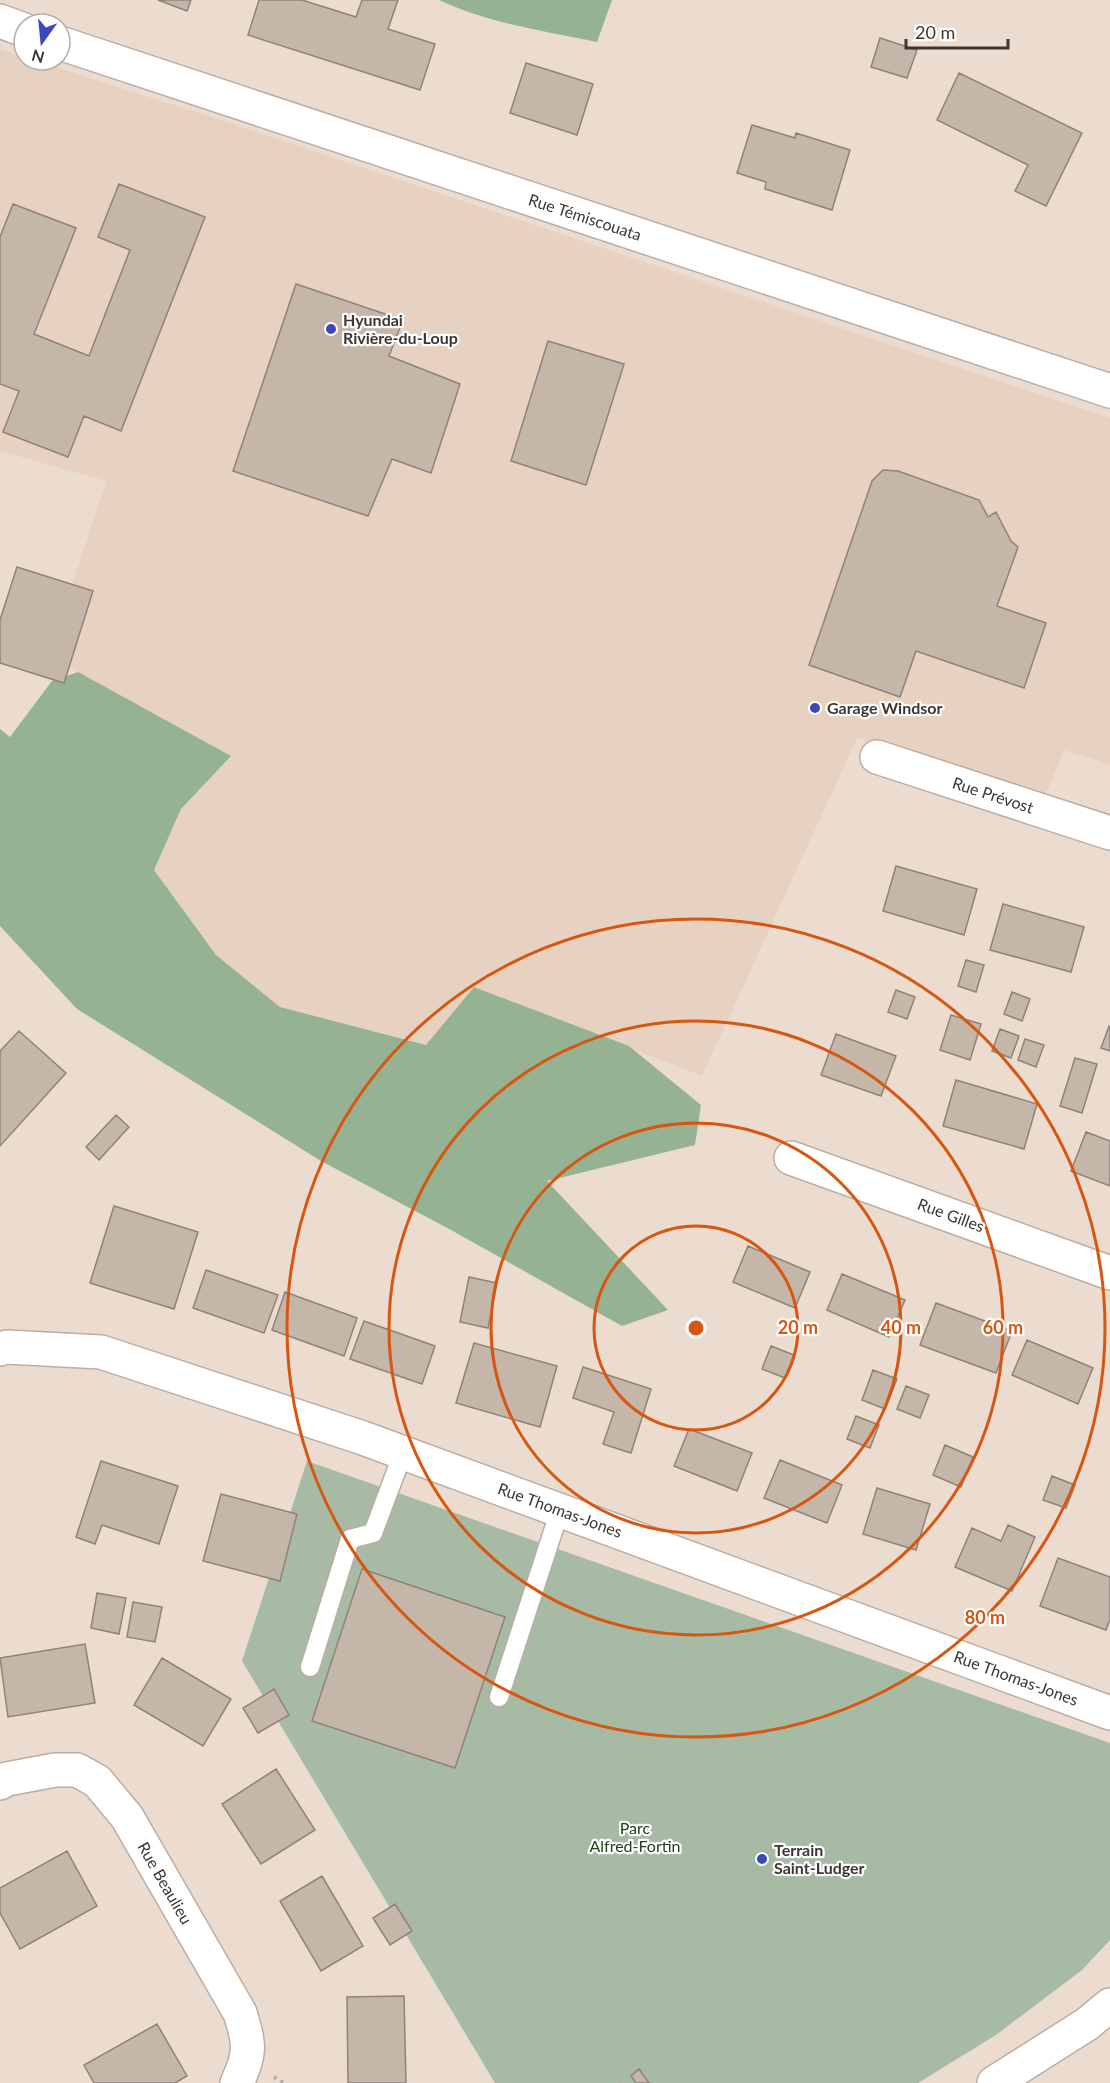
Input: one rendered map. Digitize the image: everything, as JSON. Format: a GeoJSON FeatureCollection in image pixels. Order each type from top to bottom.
{"type":"FeatureCollection","features":[{"type":"Feature","properties":{"kind":"street","name":"Rue Témiscouata"},"geometry":{"type":"LineString","coordinates":[[72,47],[1110,391]]}},
{"type":"Feature","properties":{"kind":"street","name":"Rue Prévost"},"geometry":{"type":"LineString","coordinates":[[877,757],[1110,833]]}},
{"type":"Feature","properties":{"kind":"street","name":"Rue Gilles"},"geometry":{"type":"LineString","coordinates":[[791,1158],[1110,1273]]}},
{"type":"Feature","properties":{"kind":"street","name":"Rue Thomas-Jones"},"geometry":{"type":"LineString","coordinates":[[0,1349],[7,1347],[101,1352],[403,1452],[1110,1713]]}},
{"type":"Feature","properties":{"kind":"street","name":"Rue Beaulieu"},"geometry":{"type":"LineString","coordinates":[[0,1783],[7,1779],[55,1770],[77,1770],[97,1781],[127,1817],[240,2013],[248,2039],[248,2050],[247,2062],[237,2083]]}},
{"type":"Feature","properties":{"kind":"street"},"geometry":{"type":"LineString","coordinates":[[994,2083],[1087,2024],[1110,2005]]}},
{"type":"Feature","properties":{"kind":"lane"},"geometry":{"type":"LineString","coordinates":[[310,1667],[350,1539],[373,1533],[403,1452]]}},
{"type":"Feature","properties":{"kind":"lane"},"geometry":{"type":"LineString","coordinates":[[499,1697],[560,1510]]}},
{"type":"Feature","properties":{"kind":"path"},"geometry":{"type":"LineString","coordinates":[[615,2076],[620,2083]]}},
{"type":"Feature","properties":{"kind":"shaded area"},"geometry":{"type":"Polygon","coordinates":[[[0,49],[12,53],[12,72],[71,72],[1110,418],[1110,765],[1064,750],[1044,799],[857,738],[702,1076],[474,987],[427,1045],[280,1007],[216,955],[154,870],[181,809],[231,756],[78,672],[50,654],[106,481],[0,451],[0,49]]]}},
{"type":"Feature","properties":{"kind":"green space"},"geometry":{"type":"Polygon","coordinates":[[[439,0],[612,0],[597,42],[477,15],[439,0]]]}},
{"type":"Feature","properties":{"kind":"green space"},"geometry":{"type":"Polygon","coordinates":[[[78,672],[231,756],[181,809],[154,870],[216,955],[280,1007],[426,1045],[474,987],[629,1046],[701,1105],[695,1145],[547,1181],[668,1310],[622,1326],[451,1230],[321,1161],[77,1009],[0,926],[0,729],[10,737],[52,681],[78,672]]]}},
{"type":"Feature","properties":{"kind":"green space","name":"Parc Alfred-Fortin"},"geometry":{"type":"Polygon","coordinates":[[[307,1461],[1110,1743],[1110,1940],[1082,1970],[996,2035],[918,2083],[495,2083],[242,1661],[307,1461]]]}},
{"type":"Feature","properties":{"kind":"building"},"geometry":{"type":"Polygon","coordinates":[[[158,0],[191,0],[187,11],[158,0]]]}},
{"type":"Feature","properties":{"kind":"building"},"geometry":{"type":"Polygon","coordinates":[[[259,0],[302,0],[356,17],[362,0],[398,0],[388,29],[435,44],[420,90],[248,35],[259,0]]]}},
{"type":"Feature","properties":{"kind":"building"},"geometry":{"type":"Polygon","coordinates":[[[880,38],[917,50],[907,78],[871,67],[880,38]]]}},
{"type":"Feature","properties":{"kind":"building"},"geometry":{"type":"Polygon","coordinates":[[[526,63],[593,84],[577,135],[510,113],[526,63]]]}},
{"type":"Feature","properties":{"kind":"building"},"geometry":{"type":"Polygon","coordinates":[[[959,73],[1082,133],[1046,206],[1015,191],[1028,165],[937,120],[959,73]]]}},
{"type":"Feature","properties":{"kind":"building"},"geometry":{"type":"Polygon","coordinates":[[[752,125],[795,138],[796,133],[850,150],[832,210],[765,189],[766,182],[737,173],[752,125]]]}},
{"type":"Feature","properties":{"kind":"building"},"geometry":{"type":"Polygon","coordinates":[[[119,184],[205,217],[121,431],[84,416],[68,457],[3,432],[19,391],[0,384],[0,237],[13,204],[76,228],[34,334],[89,356],[130,250],[98,237],[119,184]]]}},
{"type":"Feature","properties":{"kind":"building"},"geometry":{"type":"Polygon","coordinates":[[[296,284],[403,320],[389,356],[460,384],[431,473],[392,459],[368,516],[233,471],[296,284]]]}},
{"type":"Feature","properties":{"kind":"building"},"geometry":{"type":"Polygon","coordinates":[[[548,341],[624,364],[586,485],[511,461],[548,341]]]}},
{"type":"Feature","properties":{"kind":"building"},"geometry":{"type":"Polygon","coordinates":[[[883,470],[898,471],[979,500],[988,517],[996,512],[1011,541],[1018,547],[997,606],[1046,623],[1024,688],[916,651],[900,697],[809,665],[872,481],[883,470]]]}},
{"type":"Feature","properties":{"kind":"building"},"geometry":{"type":"Polygon","coordinates":[[[17,567],[93,591],[64,683],[0,663],[0,620],[17,567]]]}},
{"type":"Feature","properties":{"kind":"building"},"geometry":{"type":"Polygon","coordinates":[[[896,866],[977,889],[964,935],[883,911],[896,866]]]}},
{"type":"Feature","properties":{"kind":"building"},"geometry":{"type":"Polygon","coordinates":[[[1003,904],[1084,927],[1071,972],[990,950],[1003,904]]]}},
{"type":"Feature","properties":{"kind":"building"},"geometry":{"type":"Polygon","coordinates":[[[966,960],[984,965],[976,992],[958,986],[966,960]]]}},
{"type":"Feature","properties":{"kind":"building"},"geometry":{"type":"Polygon","coordinates":[[[896,990],[915,997],[907,1019],[888,1012],[896,990]]]}},
{"type":"Feature","properties":{"kind":"building"},"geometry":{"type":"Polygon","coordinates":[[[1012,992],[1030,999],[1022,1021],[1004,1014],[1012,992]]]}},
{"type":"Feature","properties":{"kind":"building"},"geometry":{"type":"Polygon","coordinates":[[[951,1015],[981,1024],[970,1060],[940,1050],[951,1015]]]}},
{"type":"Feature","properties":{"kind":"building"},"geometry":{"type":"Polygon","coordinates":[[[1110,1027],[1110,1051],[1101,1048],[1110,1027]]]}},
{"type":"Feature","properties":{"kind":"building"},"geometry":{"type":"Polygon","coordinates":[[[1000,1029],[1019,1036],[1011,1058],[992,1051],[1000,1029]]]}},
{"type":"Feature","properties":{"kind":"building"},"geometry":{"type":"Polygon","coordinates":[[[19,1031],[66,1073],[0,1146],[0,1051],[19,1031]]]}},
{"type":"Feature","properties":{"kind":"building"},"geometry":{"type":"Polygon","coordinates":[[[836,1034],[896,1056],[881,1096],[821,1075],[836,1034]]]}},
{"type":"Feature","properties":{"kind":"building"},"geometry":{"type":"Polygon","coordinates":[[[1025,1039],[1044,1045],[1036,1067],[1018,1060],[1025,1039]]]}},
{"type":"Feature","properties":{"kind":"building"},"geometry":{"type":"Polygon","coordinates":[[[1075,1058],[1097,1064],[1082,1113],[1060,1106],[1075,1058]]]}},
{"type":"Feature","properties":{"kind":"building"},"geometry":{"type":"Polygon","coordinates":[[[956,1080],[1037,1104],[1024,1149],[943,1126],[956,1080]]]}},
{"type":"Feature","properties":{"kind":"building"},"geometry":{"type":"Polygon","coordinates":[[[116,1115],[129,1127],[99,1160],[86,1147],[116,1115]]]}},
{"type":"Feature","properties":{"kind":"building"},"geometry":{"type":"Polygon","coordinates":[[[1086,1132],[1110,1141],[1110,1186],[1071,1171],[1086,1132]]]}},
{"type":"Feature","properties":{"kind":"building"},"geometry":{"type":"Polygon","coordinates":[[[114,1206],[198,1232],[174,1309],[90,1283],[114,1206]]]}},
{"type":"Feature","properties":{"kind":"building"},"geometry":{"type":"Polygon","coordinates":[[[748,1246],[810,1272],[795,1308],[733,1282],[748,1246]]]}},
{"type":"Feature","properties":{"kind":"building"},"geometry":{"type":"Polygon","coordinates":[[[206,1270],[278,1295],[264,1333],[193,1308],[206,1270]]]}},
{"type":"Feature","properties":{"kind":"building"},"geometry":{"type":"Polygon","coordinates":[[[842,1274],[905,1300],[889,1337],[827,1310],[842,1274]]]}},
{"type":"Feature","properties":{"kind":"building"},"geometry":{"type":"Polygon","coordinates":[[[469,1277],[497,1283],[488,1328],[460,1322],[469,1277]]]}},
{"type":"Feature","properties":{"kind":"building"},"geometry":{"type":"Polygon","coordinates":[[[285,1292],[357,1318],[344,1356],[272,1330],[285,1292]]]}},
{"type":"Feature","properties":{"kind":"building"},"geometry":{"type":"Polygon","coordinates":[[[936,1303],[1012,1331],[996,1373],[920,1345],[936,1303]]]}},
{"type":"Feature","properties":{"kind":"building"},"geometry":{"type":"Polygon","coordinates":[[[364,1321],[435,1346],[422,1384],[350,1359],[364,1321]]]}},
{"type":"Feature","properties":{"kind":"building"},"geometry":{"type":"Polygon","coordinates":[[[1027,1340],[1093,1368],[1078,1404],[1012,1375],[1027,1340]]]}},
{"type":"Feature","properties":{"kind":"building"},"geometry":{"type":"Polygon","coordinates":[[[474,1343],[557,1366],[540,1427],[456,1403],[474,1343]]]}},
{"type":"Feature","properties":{"kind":"building"},"geometry":{"type":"Polygon","coordinates":[[[771,1346],[794,1355],[785,1378],[762,1369],[771,1346]]]}},
{"type":"Feature","properties":{"kind":"building"},"geometry":{"type":"Polygon","coordinates":[[[583,1367],[651,1389],[631,1453],[603,1444],[614,1412],[573,1398],[583,1367]]]}},
{"type":"Feature","properties":{"kind":"building"},"geometry":{"type":"Polygon","coordinates":[[[873,1370],[897,1379],[885,1409],[862,1400],[873,1370]]]}},
{"type":"Feature","properties":{"kind":"building"},"geometry":{"type":"Polygon","coordinates":[[[906,1386],[929,1395],[920,1418],[897,1409],[906,1386]]]}},
{"type":"Feature","properties":{"kind":"building"},"geometry":{"type":"Polygon","coordinates":[[[856,1416],[879,1425],[870,1448],[847,1439],[856,1416]]]}},
{"type":"Feature","properties":{"kind":"building"},"geometry":{"type":"Polygon","coordinates":[[[689,1429],[752,1453],[737,1491],[674,1466],[689,1429]]]}},
{"type":"Feature","properties":{"kind":"building"},"geometry":{"type":"Polygon","coordinates":[[[945,1445],[973,1457],[961,1487],[933,1475],[945,1445]]]}},
{"type":"Feature","properties":{"kind":"building"},"geometry":{"type":"Polygon","coordinates":[[[780,1460],[842,1485],[827,1523],[764,1498],[780,1460]]]}},
{"type":"Feature","properties":{"kind":"building"},"geometry":{"type":"Polygon","coordinates":[[[101,1461],[178,1486],[159,1544],[102,1525],[95,1544],[76,1537],[101,1461]]]}},
{"type":"Feature","properties":{"kind":"building"},"geometry":{"type":"Polygon","coordinates":[[[1052,1476],[1075,1485],[1066,1508],[1043,1500],[1052,1476]]]}},
{"type":"Feature","properties":{"kind":"building"},"geometry":{"type":"Polygon","coordinates":[[[877,1488],[930,1504],[916,1550],[863,1534],[877,1488]]]}},
{"type":"Feature","properties":{"kind":"building"},"geometry":{"type":"Polygon","coordinates":[[[221,1494],[297,1514],[280,1581],[203,1561],[221,1494]]]}},
{"type":"Feature","properties":{"kind":"building"},"geometry":{"type":"Polygon","coordinates":[[[1008,1525],[1035,1537],[1012,1591],[955,1567],[972,1528],[1001,1541],[1008,1525]]]}},
{"type":"Feature","properties":{"kind":"building"},"geometry":{"type":"Polygon","coordinates":[[[1058,1558],[1110,1577],[1110,1619],[1106,1630],[1040,1606],[1058,1558]]]}},
{"type":"Feature","properties":{"kind":"building"},"geometry":{"type":"Polygon","coordinates":[[[362,1569],[505,1617],[455,1768],[312,1721],[362,1569]]]}},
{"type":"Feature","properties":{"kind":"building"},"geometry":{"type":"Polygon","coordinates":[[[97,1593],[126,1598],[119,1634],[91,1628],[97,1593]]]}},
{"type":"Feature","properties":{"kind":"building"},"geometry":{"type":"Polygon","coordinates":[[[133,1602],[162,1607],[155,1642],[127,1637],[133,1602]]]}},
{"type":"Feature","properties":{"kind":"building"},"geometry":{"type":"Polygon","coordinates":[[[85,1644],[95,1703],[8,1717],[0,1658],[85,1644]]]}},
{"type":"Feature","properties":{"kind":"building"},"geometry":{"type":"Polygon","coordinates":[[[162,1658],[231,1699],[203,1746],[134,1705],[162,1658]]]}},
{"type":"Feature","properties":{"kind":"building"},"geometry":{"type":"Polygon","coordinates":[[[274,1689],[289,1715],[258,1733],[243,1708],[274,1689]]]}},
{"type":"Feature","properties":{"kind":"building"},"geometry":{"type":"Polygon","coordinates":[[[276,1769],[315,1830],[261,1864],[222,1804],[276,1769]]]}},
{"type":"Feature","properties":{"kind":"building"},"geometry":{"type":"Polygon","coordinates":[[[67,1851],[97,1906],[20,1949],[0,1913],[0,1888],[67,1851]]]}},
{"type":"Feature","properties":{"kind":"building"},"geometry":{"type":"Polygon","coordinates":[[[322,1876],[363,1946],[321,1971],[280,1901],[322,1876]]]}},
{"type":"Feature","properties":{"kind":"building"},"geometry":{"type":"Polygon","coordinates":[[[395,1904],[412,1931],[390,1945],[373,1918],[395,1904]]]}},
{"type":"Feature","properties":{"kind":"building"},"geometry":{"type":"Polygon","coordinates":[[[404,1996],[406,2083],[348,2083],[347,1997],[404,1996]]]}},
{"type":"Feature","properties":{"kind":"building"},"geometry":{"type":"Polygon","coordinates":[[[157,2024],[187,2076],[175,2083],[94,2083],[84,2065],[157,2024]]]}},
{"type":"Feature","properties":{"kind":"building"},"geometry":{"type":"Polygon","coordinates":[[[639,2069],[649,2083],[636,2083],[631,2076],[639,2069]]]}},
{"type":"Feature","properties":{"kind":"place","name":"Hyundai Rivière-du-Loup"},"geometry":{"type":"Point","coordinates":[331,329]}},
{"type":"Feature","properties":{"kind":"place","name":"Garage Windsor"},"geometry":{"type":"Point","coordinates":[815,708]}},
{"type":"Feature","properties":{"kind":"place","name":"Terrain Saint-Ludger"},"geometry":{"type":"Point","coordinates":[762,1859]}}]}
